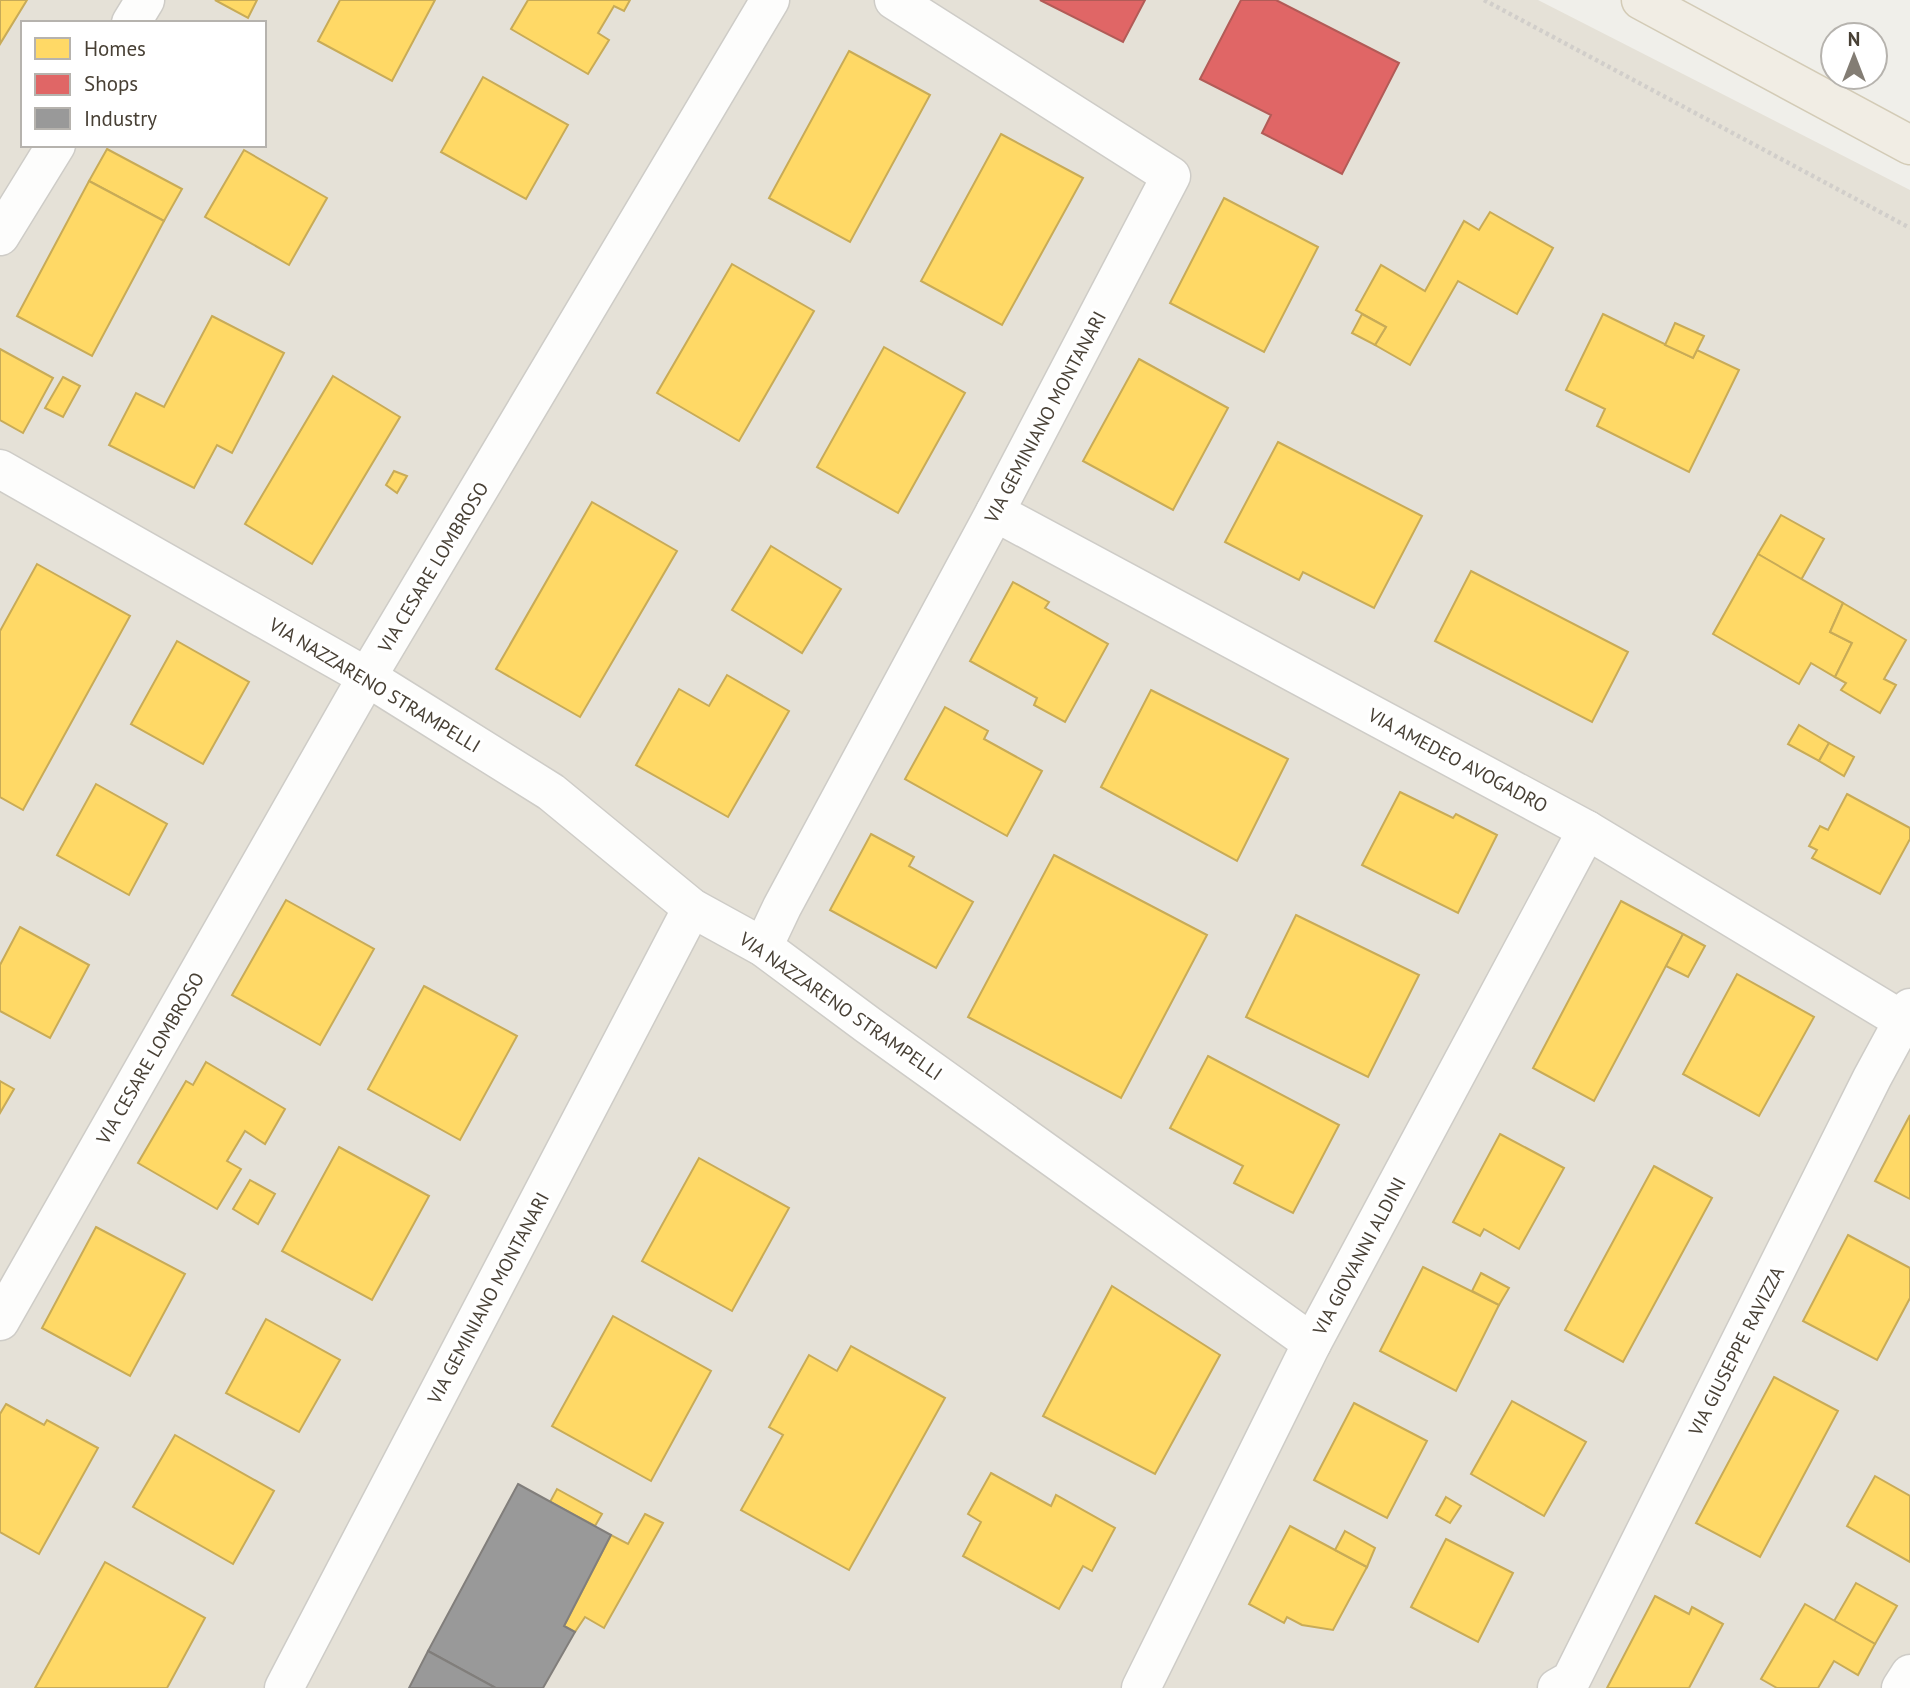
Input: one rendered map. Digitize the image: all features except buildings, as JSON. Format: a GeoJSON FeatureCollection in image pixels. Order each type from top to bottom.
{"type":"FeatureCollection","features":[{"type":"Feature","properties":{"kind":"main road"},"geometry":{"type":"LineString","coordinates":[[1641,0],[1910,145]]}},
{"type":"Feature","properties":{"kind":"street"},"geometry":{"type":"LineString","coordinates":[[132,21],[145,0]]}},
{"type":"Feature","properties":{"kind":"street","name":"VIA CESARE LOMBROSO"},"geometry":{"type":"LineString","coordinates":[[0,1321],[367,677],[770,0]]}},
{"type":"Feature","properties":{"kind":"street","name":"VIA GEMINIANO MONTANARI"},"geometry":{"type":"LineString","coordinates":[[763,947],[1171,176],[894,0]]}},
{"type":"Feature","properties":{"kind":"street"},"geometry":{"type":"LineString","coordinates":[[0,236],[55,147]]}},
{"type":"Feature","properties":{"kind":"street","name":"VIA NAZZARENO STRAMPELLI"},"geometry":{"type":"LineString","coordinates":[[0,469],[367,677],[551,792],[692,908],[763,947],[1312,1343]]}},
{"type":"Feature","properties":{"kind":"street","name":"VIA AMEDEO AVOGADRO"},"geometry":{"type":"LineString","coordinates":[[995,512],[1587,830],[1908,1018]]}},
{"type":"Feature","properties":{"kind":"street","name":"VIA GIOVANNI ALDINI"},"geometry":{"type":"LineString","coordinates":[[1141,1688],[1312,1343],[1587,830]]}},
{"type":"Feature","properties":{"kind":"street","name":"VIA GEMINIANO MONTANARI"},"geometry":{"type":"LineString","coordinates":[[284,1688],[692,908]]}},
{"type":"Feature","properties":{"kind":"street","name":"VIA GIUSEPPE RAVIZZA"},"geometry":{"type":"LineString","coordinates":[[1557,1688],[1571,1680],[1872,1078],[1908,1018]]}},
{"type":"Feature","properties":{"kind":"street"},"geometry":{"type":"LineString","coordinates":[[1900,1688],[1910,1674]]}},
{"type":"Feature","properties":{"kind":"path"},"geometry":{"type":"LineString","coordinates":[[1484,0],[1910,228]]}},
{"type":"Feature","properties":{"kind":"shaded area"},"geometry":{"type":"Polygon","coordinates":[[[0,0],[1538,0],[1910,190],[1910,1688],[0,1688],[0,0]]]}}]}
